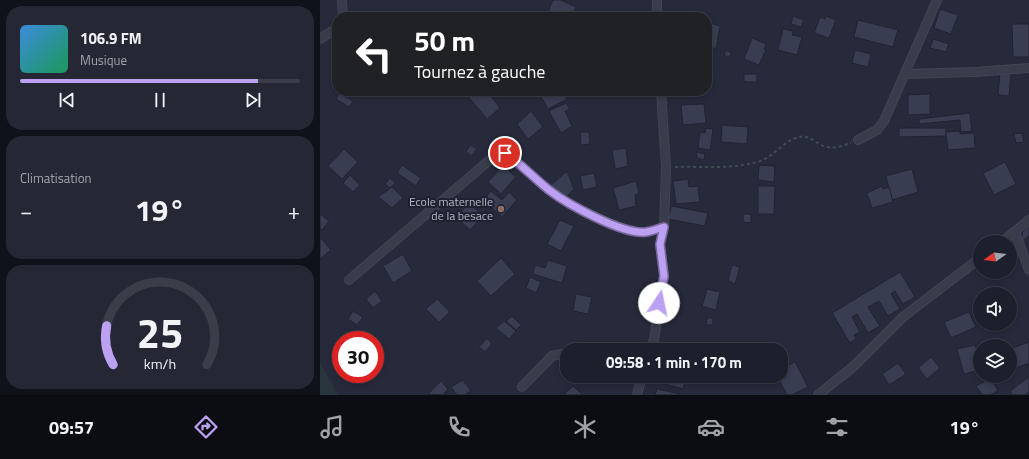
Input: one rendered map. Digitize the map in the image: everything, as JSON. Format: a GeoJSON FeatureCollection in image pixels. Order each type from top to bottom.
{"type":"FeatureCollection","features":[{"type":"Feature","properties":{"kind":"street"},"geometry":{"type":"LineString","coordinates":[[342,0],[343,12]]}},
{"type":"Feature","properties":{"kind":"street"},"geometry":{"type":"LineString","coordinates":[[657,0],[657,12]]}},
{"type":"Feature","properties":{"kind":"street"},"geometry":{"type":"LineString","coordinates":[[858,140],[877,130],[884,121],[937,0]]}},
{"type":"Feature","properties":{"kind":"street"},"geometry":{"type":"LineString","coordinates":[[320,39],[332,31]]}},
{"type":"Feature","properties":{"kind":"street"},"geometry":{"type":"LineString","coordinates":[[905,74],[976,72],[1029,68]]}},
{"type":"Feature","properties":{"kind":"street"},"geometry":{"type":"LineString","coordinates":[[653,343],[664,276],[660,244],[664,227],[666,167],[660,96]]}},
{"type":"Feature","properties":{"kind":"street"},"geometry":{"type":"LineString","coordinates":[[349,280],[492,158],[505,153],[519,162],[548,189],[575,206],[625,229],[645,232],[664,227]]}},
{"type":"Feature","properties":{"kind":"street"},"geometry":{"type":"LineString","coordinates":[[1011,235],[1029,220]]}},
{"type":"Feature","properties":{"kind":"street"},"geometry":{"type":"LineString","coordinates":[[1015,232],[1029,270]]}},
{"type":"Feature","properties":{"kind":"street"},"geometry":{"type":"LineString","coordinates":[[818,395],[854,366],[903,317],[973,263]]}},
{"type":"Feature","properties":{"kind":"street"},"geometry":{"type":"LineString","coordinates":[[522,387],[552,356],[560,354]]}},
{"type":"Feature","properties":{"kind":"street"},"geometry":{"type":"LineString","coordinates":[[637,395],[638,383]]}},
{"type":"Feature","properties":{"kind":"path"},"geometry":{"type":"LineString","coordinates":[[666,167],[723,168],[761,160],[790,140],[800,136],[808,137],[827,147],[841,146],[858,140]]}},
{"type":"Feature","properties":{"kind":"shaded area"},"geometry":{"type":"Polygon","coordinates":[[[320,362],[338,395],[320,395],[320,362]]]}},
{"type":"Feature","properties":{"kind":"building"},"geometry":{"type":"Polygon","coordinates":[[[553,0],[561,0],[576,7],[574,12],[548,12],[553,0]]]}},
{"type":"Feature","properties":{"kind":"building"},"geometry":{"type":"Polygon","coordinates":[[[940,9],[958,15],[951,34],[934,28],[940,9]]]}},
{"type":"Feature","properties":{"kind":"building"},"geometry":{"type":"Polygon","coordinates":[[[793,16],[804,20],[801,27],[791,24],[793,16]]]}},
{"type":"Feature","properties":{"kind":"building"},"geometry":{"type":"Polygon","coordinates":[[[826,16],[836,20],[829,38],[814,33],[820,17],[825,19],[826,16]]]}},
{"type":"Feature","properties":{"kind":"building"},"geometry":{"type":"Polygon","coordinates":[[[858,20],[898,30],[893,47],[854,37],[858,20]]]}},
{"type":"Feature","properties":{"kind":"building"},"geometry":{"type":"Polygon","coordinates":[[[712,24],[720,26],[716,49],[712,47],[712,24]]]}},
{"type":"Feature","properties":{"kind":"building"},"geometry":{"type":"Polygon","coordinates":[[[1012,24],[1029,24],[1029,57],[1013,57],[1012,24]]]}},
{"type":"Feature","properties":{"kind":"building"},"geometry":{"type":"Polygon","coordinates":[[[783,29],[793,31],[792,35],[802,37],[797,55],[778,50],[783,29]]]}},
{"type":"Feature","properties":{"kind":"building"},"geometry":{"type":"Polygon","coordinates":[[[752,38],[766,44],[764,49],[766,50],[759,65],[744,59],[752,38]]]}},
{"type":"Feature","properties":{"kind":"building"},"geometry":{"type":"Polygon","coordinates":[[[933,39],[949,44],[946,52],[930,48],[933,39]]]}},
{"type":"Feature","properties":{"kind":"building"},"geometry":{"type":"Polygon","coordinates":[[[726,50],[731,53],[729,58],[724,55],[726,50]]]}},
{"type":"Feature","properties":{"kind":"building"},"geometry":{"type":"Polygon","coordinates":[[[855,50],[871,54],[868,67],[852,63],[855,50]]]}},
{"type":"Feature","properties":{"kind":"building"},"geometry":{"type":"Polygon","coordinates":[[[1000,73],[1011,74],[1009,96],[998,95],[1000,73]]]}},
{"type":"Feature","properties":{"kind":"building"},"geometry":{"type":"Polygon","coordinates":[[[744,74],[757,74],[757,82],[744,82],[744,74]]]}},
{"type":"Feature","properties":{"kind":"building"},"geometry":{"type":"Polygon","coordinates":[[[930,94],[930,114],[908,115],[908,95],[930,94]]]}},
{"type":"Feature","properties":{"kind":"building"},"geometry":{"type":"Polygon","coordinates":[[[338,96],[344,96],[353,101],[349,107],[336,99],[338,96]]]}},
{"type":"Feature","properties":{"kind":"building"},"geometry":{"type":"Polygon","coordinates":[[[468,96],[491,96],[500,108],[487,119],[468,96]]]}},
{"type":"Feature","properties":{"kind":"building"},"geometry":{"type":"Polygon","coordinates":[[[541,96],[566,96],[567,99],[548,109],[541,96]]]}},
{"type":"Feature","properties":{"kind":"building"},"geometry":{"type":"Polygon","coordinates":[[[566,103],[570,109],[565,111],[572,126],[561,133],[549,111],[566,103]]]}},
{"type":"Feature","properties":{"kind":"building"},"geometry":{"type":"Polygon","coordinates":[[[704,104],[706,123],[683,125],[681,105],[704,104]]]}},
{"type":"Feature","properties":{"kind":"building"},"geometry":{"type":"Polygon","coordinates":[[[531,111],[543,127],[528,139],[517,124],[531,111]]]}},
{"type":"Feature","properties":{"kind":"building"},"geometry":{"type":"Polygon","coordinates":[[[970,113],[972,131],[961,132],[960,120],[919,124],[919,119],[970,113]]]}},
{"type":"Feature","properties":{"kind":"building"},"geometry":{"type":"Polygon","coordinates":[[[722,125],[748,127],[747,144],[721,142],[722,125]]]}},
{"type":"Feature","properties":{"kind":"building"},"geometry":{"type":"Polygon","coordinates":[[[706,128],[713,129],[710,150],[698,148],[700,132],[705,133],[706,128]]]}},
{"type":"Feature","properties":{"kind":"building"},"geometry":{"type":"Polygon","coordinates":[[[899,128],[946,128],[946,136],[899,137],[899,128]]]}},
{"type":"Feature","properties":{"kind":"building"},"geometry":{"type":"Polygon","coordinates":[[[960,131],[960,134],[974,133],[975,148],[948,150],[946,132],[960,131]]]}},
{"type":"Feature","properties":{"kind":"building"},"geometry":{"type":"Polygon","coordinates":[[[580,132],[589,132],[590,144],[581,145],[580,132]]]}},
{"type":"Feature","properties":{"kind":"building"},"geometry":{"type":"Polygon","coordinates":[[[1022,133],[1024,142],[1016,143],[1014,134],[1022,133]]]}},
{"type":"Feature","properties":{"kind":"building"},"geometry":{"type":"Polygon","coordinates":[[[471,145],[477,149],[471,156],[466,151],[471,145]]]}},
{"type":"Feature","properties":{"kind":"building"},"geometry":{"type":"Polygon","coordinates":[[[626,148],[628,166],[615,169],[612,150],[626,148]]]}},
{"type":"Feature","properties":{"kind":"building"},"geometry":{"type":"Polygon","coordinates":[[[344,149],[358,162],[342,179],[328,166],[344,149]]]}},
{"type":"Feature","properties":{"kind":"building"},"geometry":{"type":"Polygon","coordinates":[[[696,152],[705,154],[704,160],[697,158],[696,152]]]}},
{"type":"Feature","properties":{"kind":"building"},"geometry":{"type":"Polygon","coordinates":[[[1005,162],[1016,184],[994,195],[983,173],[1005,162]]]}},
{"type":"Feature","properties":{"kind":"building"},"geometry":{"type":"Polygon","coordinates":[[[402,165],[421,178],[416,186],[397,173],[402,165]]]}},
{"type":"Feature","properties":{"kind":"building"},"geometry":{"type":"Polygon","coordinates":[[[759,165],[775,166],[774,182],[758,180],[759,165]]]}},
{"type":"Feature","properties":{"kind":"building"},"geometry":{"type":"Polygon","coordinates":[[[503,166],[516,177],[501,194],[488,182],[503,166]]]}},
{"type":"Feature","properties":{"kind":"building"},"geometry":{"type":"Polygon","coordinates":[[[912,169],[918,192],[892,200],[886,176],[912,169]]]}},
{"type":"Feature","properties":{"kind":"building"},"geometry":{"type":"Polygon","coordinates":[[[567,171],[574,189],[565,198],[549,187],[567,171]]]}},
{"type":"Feature","properties":{"kind":"building"},"geometry":{"type":"Polygon","coordinates":[[[594,173],[597,187],[583,190],[580,176],[594,173]]]}},
{"type":"Feature","properties":{"kind":"building"},"geometry":{"type":"Polygon","coordinates":[[[350,175],[360,185],[353,192],[343,183],[350,175]]]}},
{"type":"Feature","properties":{"kind":"building"},"geometry":{"type":"Polygon","coordinates":[[[390,178],[395,183],[390,188],[385,184],[390,178]]]}},
{"type":"Feature","properties":{"kind":"building"},"geometry":{"type":"Polygon","coordinates":[[[688,179],[689,187],[698,186],[700,202],[676,204],[673,181],[688,179]]]}},
{"type":"Feature","properties":{"kind":"building"},"geometry":{"type":"Polygon","coordinates":[[[636,181],[639,193],[635,195],[636,206],[619,210],[613,188],[636,181]]]}},
{"type":"Feature","properties":{"kind":"building"},"geometry":{"type":"Polygon","coordinates":[[[758,186],[775,186],[774,214],[758,214],[758,186]]]}},
{"type":"Feature","properties":{"kind":"building"},"geometry":{"type":"Polygon","coordinates":[[[882,186],[883,189],[889,187],[893,202],[872,208],[867,193],[882,186]]]}},
{"type":"Feature","properties":{"kind":"building"},"geometry":{"type":"Polygon","coordinates":[[[392,187],[403,198],[392,208],[378,197],[392,187]]]}},
{"type":"Feature","properties":{"kind":"building","name":"Ecole maternelle de la besace"},"geometry":{"type":"Polygon","coordinates":[[[491,191],[502,200],[509,192],[517,200],[502,217],[483,200],[491,191]]]}},
{"type":"Feature","properties":{"kind":"building"},"geometry":{"type":"Polygon","coordinates":[[[469,203],[483,216],[470,230],[456,217],[469,203]]]}},
{"type":"Feature","properties":{"kind":"building"},"geometry":{"type":"Polygon","coordinates":[[[671,206],[708,213],[705,226],[668,219],[671,206]]]}},
{"type":"Feature","properties":{"kind":"building"},"geometry":{"type":"Polygon","coordinates":[[[320,214],[329,221],[322,230],[320,229],[320,214]]]}},
{"type":"Feature","properties":{"kind":"building"},"geometry":{"type":"Polygon","coordinates":[[[743,214],[751,214],[751,223],[743,222],[743,214]]]}},
{"type":"Feature","properties":{"kind":"building"},"geometry":{"type":"Polygon","coordinates":[[[560,220],[574,226],[561,251],[547,244],[560,220]]]}},
{"type":"Feature","properties":{"kind":"building"},"geometry":{"type":"Polygon","coordinates":[[[1029,226],[1029,236],[1022,241],[1022,233],[1029,226]]]}},
{"type":"Feature","properties":{"kind":"building"},"geometry":{"type":"Polygon","coordinates":[[[320,237],[331,250],[320,259],[320,237]]]}},
{"type":"Feature","properties":{"kind":"building"},"geometry":{"type":"Polygon","coordinates":[[[403,254],[412,271],[393,283],[383,266],[403,254]]]}},
{"type":"Feature","properties":{"kind":"building"},"geometry":{"type":"Polygon","coordinates":[[[501,258],[515,274],[491,296],[477,281],[501,258]]]}},
{"type":"Feature","properties":{"kind":"building"},"geometry":{"type":"Polygon","coordinates":[[[548,260],[567,266],[562,283],[533,274],[535,265],[545,268],[548,260]]]}},
{"type":"Feature","properties":{"kind":"building"},"geometry":{"type":"Polygon","coordinates":[[[732,265],[740,267],[735,284],[728,281],[732,265]]]}},
{"type":"Feature","properties":{"kind":"building"},"geometry":{"type":"Polygon","coordinates":[[[900,272],[915,297],[903,304],[895,291],[891,294],[900,309],[888,316],[879,301],[868,307],[880,326],[868,333],[857,314],[852,317],[860,332],[854,335],[856,339],[850,343],[832,313],[900,272]]]}},
{"type":"Feature","properties":{"kind":"building"},"geometry":{"type":"Polygon","coordinates":[[[530,277],[541,282],[536,293],[526,288],[530,277]]]}},
{"type":"Feature","properties":{"kind":"building"},"geometry":{"type":"Polygon","coordinates":[[[707,289],[720,292],[716,310],[702,306],[707,289]]]}},
{"type":"Feature","properties":{"kind":"building"},"geometry":{"type":"Polygon","coordinates":[[[375,291],[382,301],[373,308],[366,299],[375,291]]]}},
{"type":"Feature","properties":{"kind":"building"},"geometry":{"type":"Polygon","coordinates":[[[576,294],[592,297],[588,314],[573,311],[576,294]]]}},
{"type":"Feature","properties":{"kind":"building"},"geometry":{"type":"Polygon","coordinates":[[[437,299],[450,312],[439,322],[426,309],[437,299]]]}},
{"type":"Feature","properties":{"kind":"building"},"geometry":{"type":"Polygon","coordinates":[[[353,311],[363,317],[357,325],[348,319],[353,311]]]}},
{"type":"Feature","properties":{"kind":"building"},"geometry":{"type":"Polygon","coordinates":[[[969,312],[973,321],[973,328],[951,338],[944,322],[969,312]]]}},
{"type":"Feature","properties":{"kind":"building"},"geometry":{"type":"Polygon","coordinates":[[[512,316],[521,325],[516,330],[506,321],[512,316]]]}},
{"type":"Feature","properties":{"kind":"building"},"geometry":{"type":"Polygon","coordinates":[[[707,318],[713,318],[713,325],[706,325],[707,318]]]}},
{"type":"Feature","properties":{"kind":"building"},"geometry":{"type":"Polygon","coordinates":[[[504,321],[516,331],[509,339],[496,328],[504,321]]]}},
{"type":"Feature","properties":{"kind":"building"},"geometry":{"type":"Polygon","coordinates":[[[487,338],[492,344],[485,352],[479,347],[487,338]]]}},
{"type":"Feature","properties":{"kind":"building"},"geometry":{"type":"Polygon","coordinates":[[[1029,342],[1029,363],[1017,368],[1017,346],[1029,342]]]}},
{"type":"Feature","properties":{"kind":"building"},"geometry":{"type":"Polygon","coordinates":[[[973,345],[973,372],[964,374],[957,349],[973,345]]]}},
{"type":"Feature","properties":{"kind":"building"},"geometry":{"type":"Polygon","coordinates":[[[931,357],[940,368],[927,379],[918,368],[931,357]]]}},
{"type":"Feature","properties":{"kind":"building"},"geometry":{"type":"Polygon","coordinates":[[[795,362],[808,387],[792,395],[787,395],[781,383],[788,383],[788,366],[795,362]]]}},
{"type":"Feature","properties":{"kind":"building"},"geometry":{"type":"Polygon","coordinates":[[[898,363],[906,374],[889,385],[882,374],[898,363]]]}},
{"type":"Feature","properties":{"kind":"building"},"geometry":{"type":"Polygon","coordinates":[[[1029,377],[1029,392],[1025,395],[1012,395],[1010,391],[1029,377]]]}},
{"type":"Feature","properties":{"kind":"building"},"geometry":{"type":"Polygon","coordinates":[[[463,380],[471,391],[465,395],[457,395],[451,387],[463,380]]]}},
{"type":"Feature","properties":{"kind":"building"},"geometry":{"type":"Polygon","coordinates":[[[441,381],[448,389],[443,395],[428,394],[441,381]]]}},
{"type":"Feature","properties":{"kind":"building"},"geometry":{"type":"Polygon","coordinates":[[[660,383],[685,383],[683,389],[660,383]]]}},
{"type":"Feature","properties":{"kind":"building"},"geometry":{"type":"Polygon","coordinates":[[[982,383],[994,383],[998,391],[990,395],[982,395],[976,386],[982,383]]]}},
{"type":"Feature","properties":{"kind":"building"},"geometry":{"type":"Polygon","coordinates":[[[573,386],[583,395],[564,395],[573,386]]]}},
{"type":"Feature","properties":{"kind":"building"},"geometry":{"type":"Polygon","coordinates":[[[657,389],[681,394],[681,395],[655,395],[657,389]]]}},
{"type":"Feature","properties":{"kind":"place","name":"Ecole maternelle de la besace"},"geometry":{"type":"Point","coordinates":[501,209]}},
{"type":"Feature","properties":{"kind":"route"},"geometry":{"type":"LineString","coordinates":[[505,153],[519,162],[548,189],[568,203],[625,229],[645,232],[664,227],[660,244],[664,276],[659,303]]}}]}
